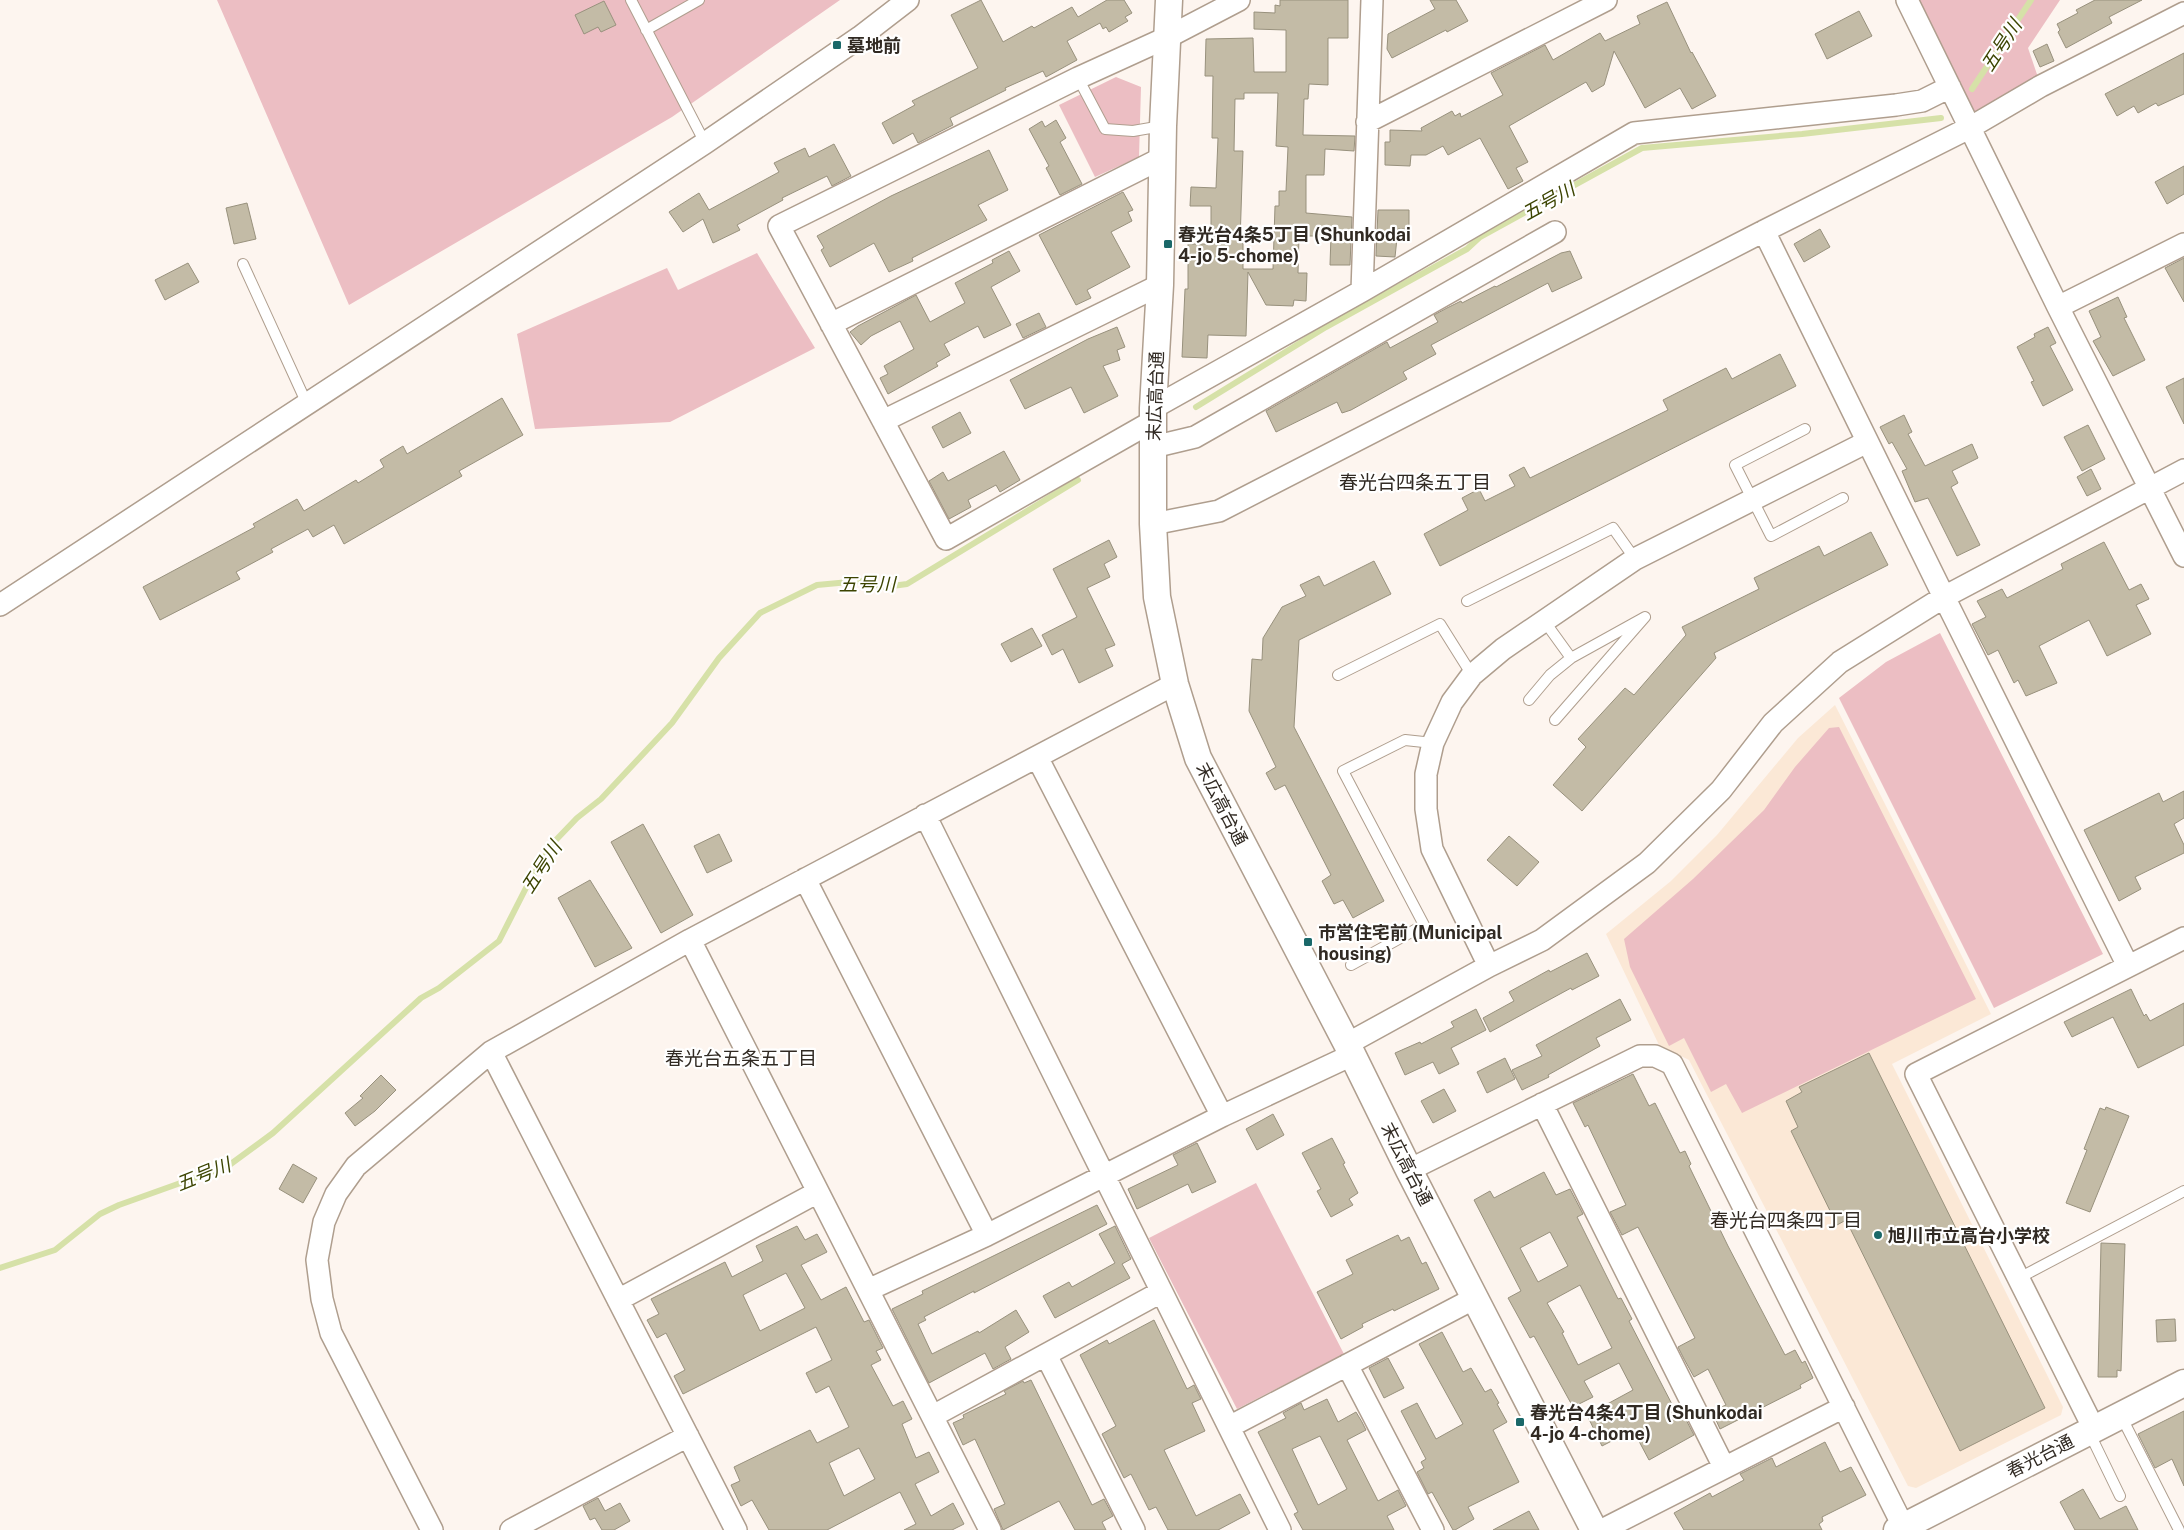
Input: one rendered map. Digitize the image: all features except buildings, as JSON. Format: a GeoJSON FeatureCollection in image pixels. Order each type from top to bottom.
{"type":"FeatureCollection","features":[{"type":"Feature","properties":{"kind":"street"},"geometry":{"type":"LineString","coordinates":[[0,605],[705,143],[860,37],[908,0]]}},
{"type":"Feature","properties":{"kind":"street","name":"末広高台通"},"geometry":{"type":"LineString","coordinates":[[1169,0],[1163,126],[1160,285],[1152,447],[1153,524],[1157,597],[1174,684],[1198,758],[1350,1049],[1409,1170],[1594,1530]]}},
{"type":"Feature","properties":{"kind":"street"},"geometry":{"type":"LineString","coordinates":[[1239,0],[1168,37],[1078,78],[779,226],[946,539],[1153,414],[1634,133],[1896,105],[1922,101],[1950,87]]}},
{"type":"Feature","properties":{"kind":"street"},"geometry":{"type":"LineString","coordinates":[[1362,291],[1372,0]]}},
{"type":"Feature","properties":{"kind":"street"},"geometry":{"type":"LineString","coordinates":[[1368,122],[1606,0]]}},
{"type":"Feature","properties":{"kind":"street"},"geometry":{"type":"LineString","coordinates":[[1907,0],[2058,307],[2184,556]]}},
{"type":"Feature","properties":{"kind":"street"},"geometry":{"type":"LineString","coordinates":[[1153,524],[1219,511],[1764,231],[1971,127],[2041,86],[2184,13]]}},
{"type":"Feature","properties":{"kind":"street"},"geometry":{"type":"LineString","coordinates":[[831,324],[1162,158]]}},
{"type":"Feature","properties":{"kind":"street"},"geometry":{"type":"LineString","coordinates":[[1764,231],[2128,966]]}},
{"type":"Feature","properties":{"kind":"street"},"geometry":{"type":"LineString","coordinates":[[1152,447],[1195,437],[1555,232]]}},
{"type":"Feature","properties":{"kind":"street"},"geometry":{"type":"LineString","coordinates":[[2058,307],[2184,244]]}},
{"type":"Feature","properties":{"kind":"street"},"geometry":{"type":"LineString","coordinates":[[883,421],[1160,285]]}},
{"type":"Feature","properties":{"kind":"street"},"geometry":{"type":"LineString","coordinates":[[1489,966],[1432,849],[1426,809],[1426,774],[1433,743],[1452,702],[1472,676],[1503,649],[1635,559],[1867,442]]}},
{"type":"Feature","properties":{"kind":"street"},"geometry":{"type":"LineString","coordinates":[[868,1290],[987,1235],[1222,1116],[1350,1049],[1489,966],[1542,940],[1647,863],[1721,790],[1774,724],[1840,662],[1944,597],[2184,470]]}},
{"type":"Feature","properties":{"kind":"street"},"geometry":{"type":"LineString","coordinates":[[432,1530],[331,1333],[322,1299],[317,1260],[327,1215],[336,1194],[356,1166],[491,1052],[690,940],[1174,684]]}},
{"type":"Feature","properties":{"kind":"street"},"geometry":{"type":"LineString","coordinates":[[1036,757],[1222,1116]]}},
{"type":"Feature","properties":{"kind":"street"},"geometry":{"type":"LineString","coordinates":[[925,816],[1280,1530]]}},
{"type":"Feature","properties":{"kind":"street"},"geometry":{"type":"LineString","coordinates":[[805,879],[987,1235]]}},
{"type":"Feature","properties":{"kind":"street"},"geometry":{"type":"LineString","coordinates":[[2091,1430],[2019,1278],[1916,1074],[2184,938]]}},
{"type":"Feature","properties":{"kind":"street"},"geometry":{"type":"LineString","coordinates":[[690,940],[990,1530]]}},
{"type":"Feature","properties":{"kind":"street"},"geometry":{"type":"LineString","coordinates":[[491,1052],[736,1530]]}},
{"type":"Feature","properties":{"kind":"street"},"geometry":{"type":"LineString","coordinates":[[1409,1170],[1640,1056],[1655,1056],[1672,1064],[1844,1407],[1901,1529]]}},
{"type":"Feature","properties":{"kind":"street"},"geometry":{"type":"LineString","coordinates":[[1542,1104],[1724,1467]]}},
{"type":"Feature","properties":{"kind":"street"},"geometry":{"type":"LineString","coordinates":[[618,1300],[818,1192]]}},
{"type":"Feature","properties":{"kind":"street"},"geometry":{"type":"LineString","coordinates":[[933,1416],[1161,1292]]}},
{"type":"Feature","properties":{"kind":"street"},"geometry":{"type":"LineString","coordinates":[[1229,1426],[1475,1298]]}},
{"type":"Feature","properties":{"kind":"street"},"geometry":{"type":"LineString","coordinates":[[1046,1355],[1134,1530]]}},
{"type":"Feature","properties":{"kind":"street"},"geometry":{"type":"LineString","coordinates":[[1347,1365],[1433,1530]]}},
{"type":"Feature","properties":{"kind":"street","name":"春光台通"},"geometry":{"type":"LineString","coordinates":[[1901,1529],[2184,1383]]}},
{"type":"Feature","properties":{"kind":"street"},"geometry":{"type":"LineString","coordinates":[[1602,1530],[1844,1407]]}},
{"type":"Feature","properties":{"kind":"street"},"geometry":{"type":"LineString","coordinates":[[511,1530],[688,1436]]}},
{"type":"Feature","properties":{"kind":"lane"},"geometry":{"type":"LineString","coordinates":[[631,0],[705,143]]}},
{"type":"Feature","properties":{"kind":"lane"},"geometry":{"type":"LineString","coordinates":[[646,30],[699,0]]}},
{"type":"Feature","properties":{"kind":"lane"},"geometry":{"type":"LineString","coordinates":[[1078,78],[1105,129],[1133,131],[1163,126]]}},
{"type":"Feature","properties":{"kind":"lane"},"geometry":{"type":"LineString","coordinates":[[243,264],[307,404]]}},
{"type":"Feature","properties":{"kind":"lane"},"geometry":{"type":"LineString","coordinates":[[1806,429],[1735,466],[1771,536],[1844,498]]}},
{"type":"Feature","properties":{"kind":"lane"},"geometry":{"type":"LineString","coordinates":[[1467,601],[1613,528],[1635,559]]}},
{"type":"Feature","properties":{"kind":"lane"},"geometry":{"type":"LineString","coordinates":[[1529,700],[1550,675],[1571,658],[1645,617],[1555,720]]}},
{"type":"Feature","properties":{"kind":"lane"},"geometry":{"type":"LineString","coordinates":[[1545,622],[1571,658]]}},
{"type":"Feature","properties":{"kind":"lane"},"geometry":{"type":"LineString","coordinates":[[1338,675],[1440,624],[1472,676]]}},
{"type":"Feature","properties":{"kind":"lane"},"geometry":{"type":"LineString","coordinates":[[1352,965],[1424,925],[1344,771],[1405,740],[1433,743]]}},
{"type":"Feature","properties":{"kind":"lane"},"geometry":{"type":"LineString","coordinates":[[2019,1278],[2184,1191]]}},
{"type":"Feature","properties":{"kind":"lane"},"geometry":{"type":"LineString","coordinates":[[2121,1415],[2179,1530]]}},
{"type":"Feature","properties":{"kind":"lane"},"geometry":{"type":"LineString","coordinates":[[2091,1430],[2120,1496]]}},
{"type":"Feature","properties":{"kind":"shaded area"},"geometry":{"type":"Polygon","coordinates":[[[217,0],[840,0],[672,117],[349,305],[217,0]]]}},
{"type":"Feature","properties":{"kind":"shaded area"},"geometry":{"type":"Polygon","coordinates":[[[1907,0],[2060,0],[2028,48],[2041,86],[1971,127],[1907,0]]]}},
{"type":"Feature","properties":{"kind":"shaded area"},"geometry":{"type":"Polygon","coordinates":[[[1116,77],[1141,87],[1139,157],[1095,177],[1059,105],[1116,77]]]}},
{"type":"Feature","properties":{"kind":"shaded area"},"geometry":{"type":"Polygon","coordinates":[[[757,253],[815,348],[670,422],[535,429],[517,334],[667,268],[678,290],[757,253]]]}},
{"type":"Feature","properties":{"kind":"shaded area"},"geometry":{"type":"Polygon","coordinates":[[[1940,633],[2103,954],[1994,1008],[1839,698],[1886,662],[1940,633]]]}},
{"type":"Feature","properties":{"kind":"shaded area","name":"旭川市立高台小学校"},"geometry":{"type":"Polygon","coordinates":[[[1835,705],[1991,1014],[1892,1064],[2063,1407],[2061,1415],[1916,1488],[1908,1486],[1689,1060],[1659,1045],[1606,934],[1671,881],[1717,835],[1798,738],[1835,705]]]}},
{"type":"Feature","properties":{"kind":"shaded area"},"geometry":{"type":"Polygon","coordinates":[[[1839,727],[1976,999],[1742,1113],[1726,1084],[1711,1092],[1684,1038],[1669,1046],[1630,967],[1624,939],[1693,879],[1764,810],[1795,767],[1829,728],[1839,727]]]}},
{"type":"Feature","properties":{"kind":"shaded area"},"geometry":{"type":"Polygon","coordinates":[[[1256,1183],[1344,1354],[1237,1409],[1149,1238],[1256,1183]]]}},
{"type":"Feature","properties":{"kind":"waterway","name":"五号川"},"geometry":{"type":"LineString","coordinates":[[1972,89],[2031,0]]}},
{"type":"Feature","properties":{"kind":"waterway","name":"五号川"},"geometry":{"type":"LineString","coordinates":[[1196,407],[1326,327],[1467,249],[1480,237],[1642,148],[1802,134],[1941,118]]}},
{"type":"Feature","properties":{"kind":"waterway","name":"五号川"},"geometry":{"type":"LineString","coordinates":[[0,1268],[55,1250],[100,1214],[119,1205],[228,1166],[273,1133],[421,998],[439,988],[499,941],[529,882],[554,842],[577,818],[601,799],[672,723],[719,658],[760,613],[817,585],[860,581],[885,587],[907,584],[1078,480]]}},
{"type":"Feature","properties":{"kind":"place","name":"墓地前"},"geometry":{"type":"Point","coordinates":[837,45]}},
{"type":"Feature","properties":{"kind":"place","name":"春光台4条5丁目 (Shunkodai 4-jo 5-chome)"},"geometry":{"type":"Point","coordinates":[1168,244]}},
{"type":"Feature","properties":{"kind":"place","name":"市営住宅前 (Municipal housing)"},"geometry":{"type":"Point","coordinates":[1308,942]}},
{"type":"Feature","properties":{"kind":"place","name":"旭川市立高台小学校"},"geometry":{"type":"Point","coordinates":[1878,1235]}},
{"type":"Feature","properties":{"kind":"place","name":"春光台4条4丁目 (Shunkodai 4-jo 4-chome)"},"geometry":{"type":"Point","coordinates":[1520,1422]}},
{"type":"Feature","properties":{"kind":"district","name":"春光台四条五丁目"},"geometry":{"type":"Point","coordinates":[1415,482]}},
{"type":"Feature","properties":{"kind":"district","name":"春光台五条五丁目"},"geometry":{"type":"Point","coordinates":[741,1058]}},
{"type":"Feature","properties":{"kind":"district","name":"春光台四条四丁目"},"geometry":{"type":"Point","coordinates":[1786,1220]}}]}
